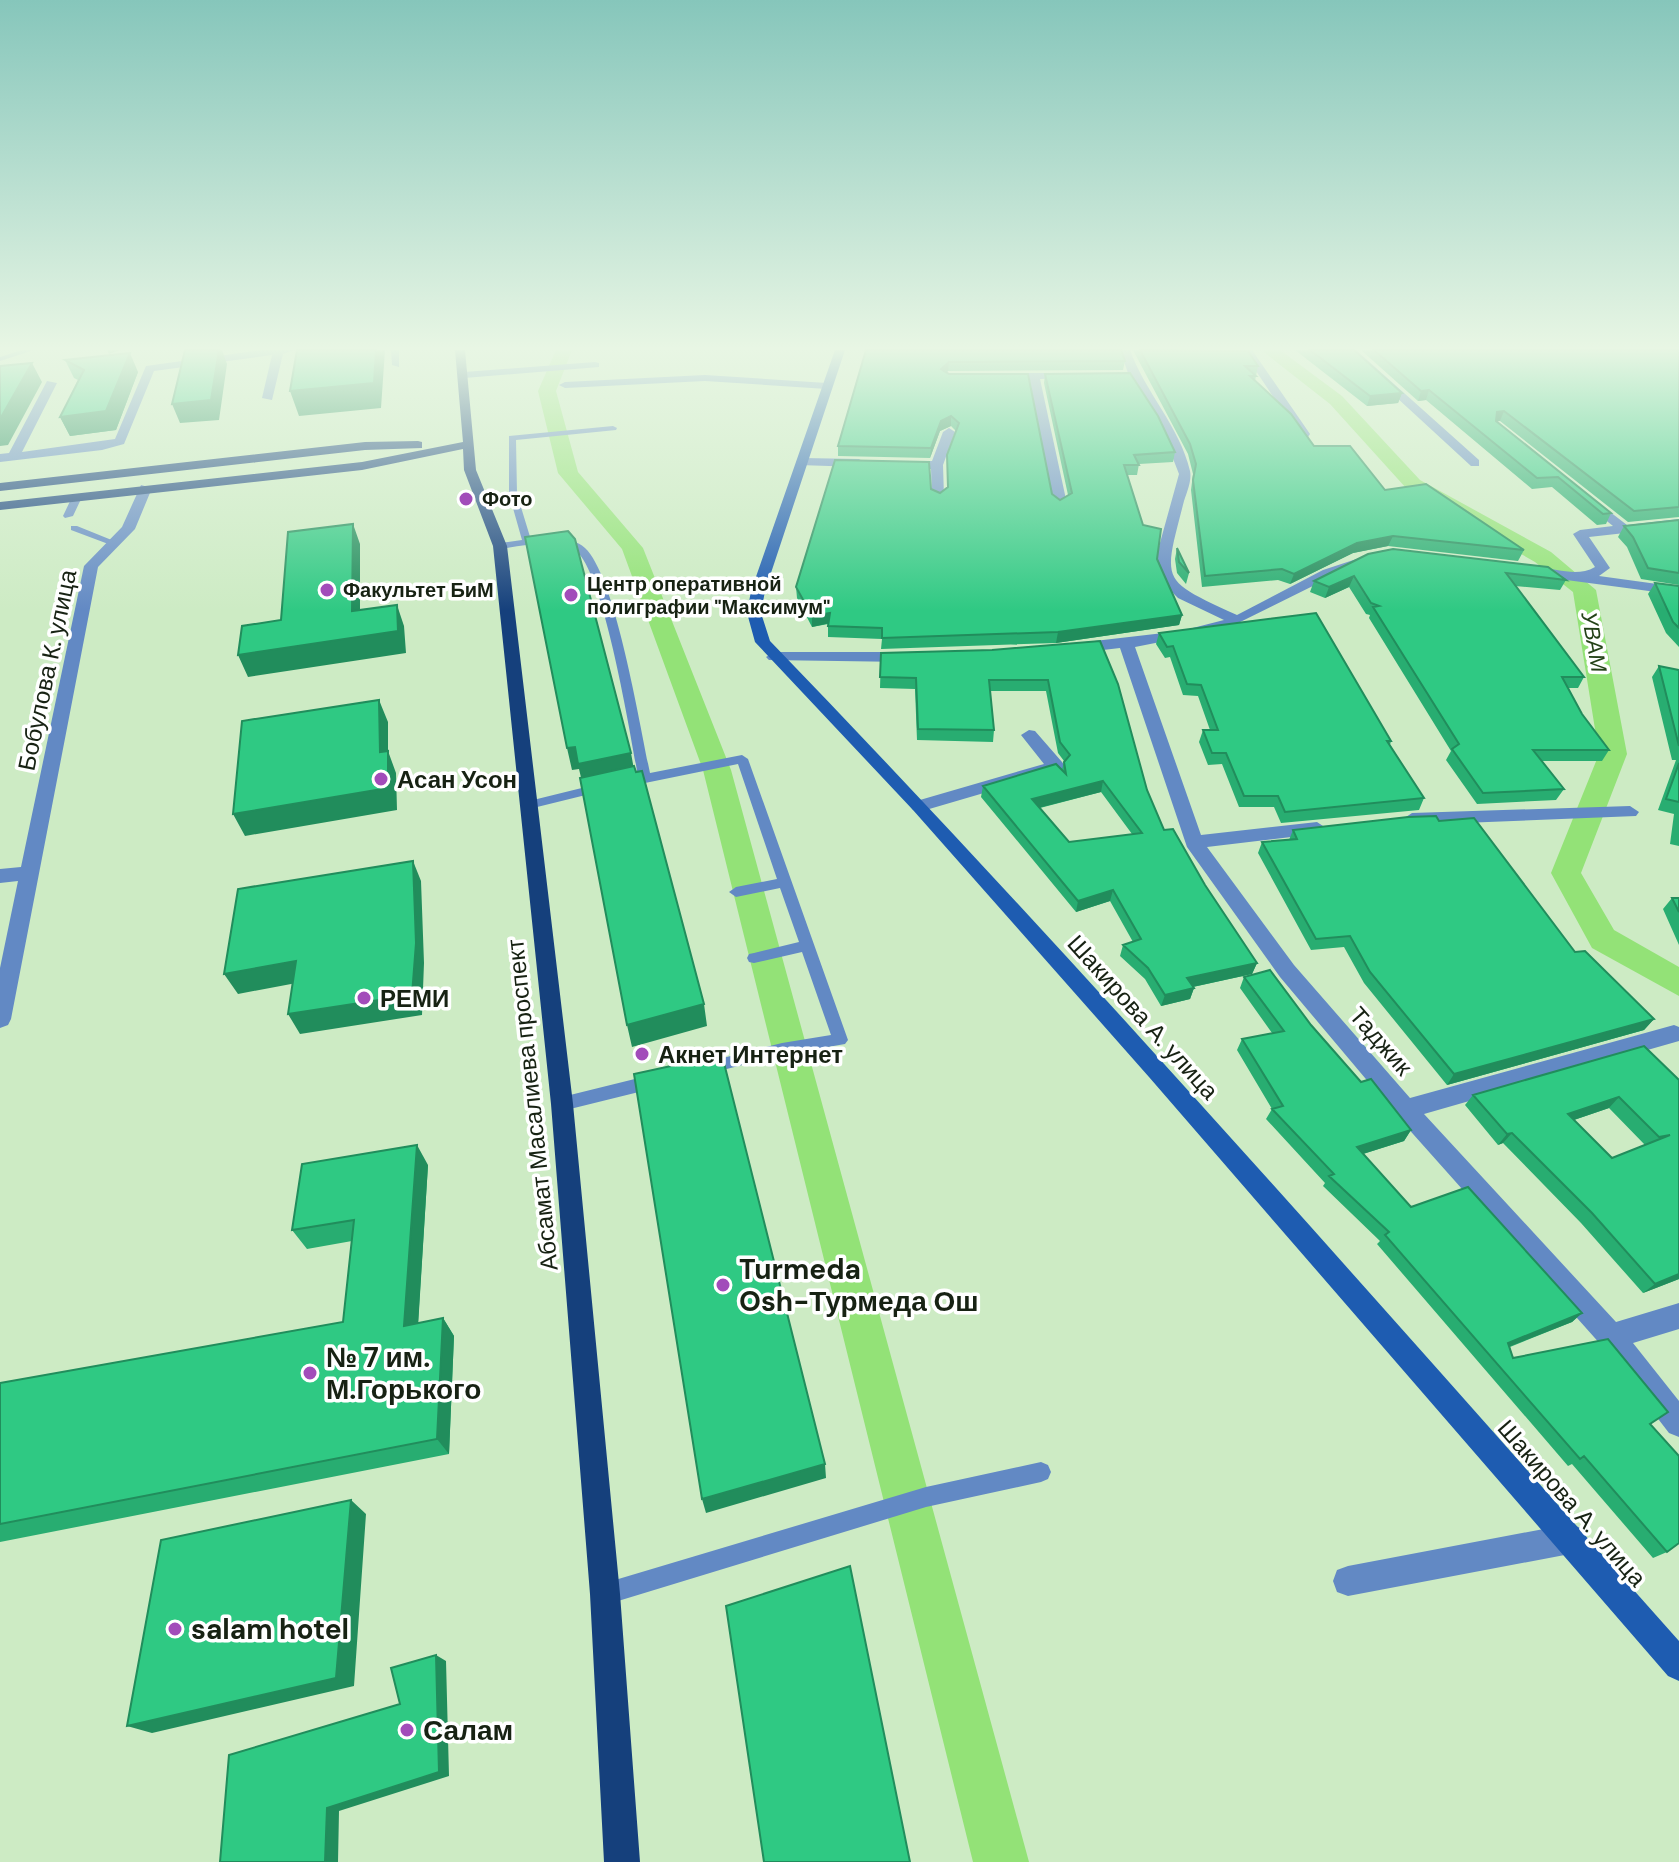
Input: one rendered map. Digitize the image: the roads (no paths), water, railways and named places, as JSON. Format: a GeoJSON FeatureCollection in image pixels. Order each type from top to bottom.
{"type":"FeatureCollection","features":[{"type":"Feature","properties":{"kind":"main road","name":"Абсамат Масалиева проспект"},"geometry":{"type":"LineString","coordinates":[[469,437],[475,490],[500,546],[562,1104],[605,1594],[622,1862]]}},
{"type":"Feature","properties":{"kind":"main road","name":"Шакирова А. улица"},"geometry":{"type":"LineString","coordinates":[[811,437],[758,591],[754,613],[760,636],[774,657],[919,806],[1679,1665]]}},
{"type":"Feature","properties":{"kind":"main road"},"geometry":{"type":"LineString","coordinates":[[0,487],[365,446],[470,444]]}},
{"type":"Feature","properties":{"kind":"main road"},"geometry":{"type":"LineString","coordinates":[[0,506],[362,466],[470,444]]}},
{"type":"Feature","properties":{"kind":"street"},"geometry":{"type":"LineString","coordinates":[[7,458],[19,437]]}},
{"type":"Feature","properties":{"kind":"street"},"geometry":{"type":"LineString","coordinates":[[7,458],[102,446],[120,441],[122,437]]}},
{"type":"Feature","properties":{"kind":"street"},"geometry":{"type":"LineString","coordinates":[[938,497],[937,465],[947,437]]}},
{"type":"Feature","properties":{"kind":"street"},"geometry":{"type":"LineString","coordinates":[[1046,437],[1060,504]]}},
{"type":"Feature","properties":{"kind":"street"},"geometry":{"type":"LineString","coordinates":[[1170,437],[1185,474],[1162,561],[1167,580],[1183,595],[1237,620]]}},
{"type":"Feature","properties":{"kind":"street"},"geometry":{"type":"LineString","coordinates":[[1306,437],[1313,447]]}},
{"type":"Feature","properties":{"kind":"street"},"geometry":{"type":"LineString","coordinates":[[1446,437],[1475,463]]}},
{"type":"Feature","properties":{"kind":"street"},"geometry":{"type":"LineString","coordinates":[[803,462],[877,464]]}},
{"type":"Feature","properties":{"kind":"street"},"geometry":{"type":"LineString","coordinates":[[892,464],[937,465]]}},
{"type":"Feature","properties":{"kind":"street"},"geometry":{"type":"LineString","coordinates":[[1573,487],[1622,527]]}},
{"type":"Feature","properties":{"kind":"street","name":"Бобулова К. улица"},"geometry":{"type":"LineString","coordinates":[[0,1019],[91,566],[128,529],[146,488]]}},
{"type":"Feature","properties":{"kind":"street"},"geometry":{"type":"LineString","coordinates":[[1588,577],[1603,568],[1580,534],[1679,523]]}},
{"type":"Feature","properties":{"kind":"street"},"geometry":{"type":"LineString","coordinates":[[1064,650],[1126,642],[1237,620],[1359,559],[1401,554]]}},
{"type":"Feature","properties":{"kind":"street"},"geometry":{"type":"LineString","coordinates":[[1527,571],[1679,591]]}},
{"type":"Feature","properties":{"kind":"street","name":"Таджик"},"geometry":{"type":"LineString","coordinates":[[1126,642],[1194,842],[1287,971],[1405,1109],[1611,1337],[1679,1423]]}},
{"type":"Feature","properties":{"kind":"street"},"geometry":{"type":"LineString","coordinates":[[774,657],[923,657]]}},
{"type":"Feature","properties":{"kind":"street"},"geometry":{"type":"LineString","coordinates":[[919,806],[1056,766],[1029,735]]}},
{"type":"Feature","properties":{"kind":"street"},"geometry":{"type":"LineString","coordinates":[[1387,821],[1630,812]]}},
{"type":"Feature","properties":{"kind":"street"},"geometry":{"type":"LineString","coordinates":[[1194,842],[1342,826]]}},
{"type":"Feature","properties":{"kind":"street"},"geometry":{"type":"LineString","coordinates":[[0,876],[29,873]]}},
{"type":"Feature","properties":{"kind":"street"},"geometry":{"type":"LineString","coordinates":[[1405,1109],[1674,1034]]}},
{"type":"Feature","properties":{"kind":"street"},"geometry":{"type":"LineString","coordinates":[[1611,1337],[1679,1316]]}},
{"type":"Feature","properties":{"kind":"street"},"geometry":{"type":"LineString","coordinates":[[1348,1581],[1570,1539]]}},
{"type":"Feature","properties":{"kind":"lane"},"geometry":{"type":"LineString","coordinates":[[521,437],[512,438],[513,494],[527,542]]}},
{"type":"Feature","properties":{"kind":"lane"},"geometry":{"type":"LineString","coordinates":[[68,516],[77,497]]}},
{"type":"Feature","properties":{"kind":"lane"},"geometry":{"type":"LineString","coordinates":[[74,528],[114,543]]}},
{"type":"Feature","properties":{"kind":"lane"},"geometry":{"type":"LineString","coordinates":[[500,546],[527,542],[568,545],[580,548],[591,559],[609,614],[645,779]]}},
{"type":"Feature","properties":{"kind":"lane"},"geometry":{"type":"LineString","coordinates":[[529,805],[742,759],[840,1040],[782,1049],[562,1104]]}},
{"type":"Feature","properties":{"kind":"lane"},"geometry":{"type":"LineString","coordinates":[[736,892],[785,882]]}},
{"type":"Feature","properties":{"kind":"lane"},"geometry":{"type":"LineString","coordinates":[[754,958],[807,945]]}},
{"type":"Feature","properties":{"kind":"lane"},"geometry":{"type":"LineString","coordinates":[[605,1594],[926,1497],[1041,1472]]}},
{"type":"Feature","properties":{"kind":"waterway"},"geometry":{"type":"LineString","coordinates":[[559,437],[568,473],[632,548],[717,770],[1001,1862]]}},
{"type":"Feature","properties":{"kind":"waterway","name":"УВАМ"},"geometry":{"type":"LineString","coordinates":[[1370,437],[1413,484],[1543,557],[1584,590],[1613,754],[1566,873],[1603,939],[1679,983]]}},
{"type":"Feature","properties":{"kind":"place","name":"Фото"},"geometry":{"type":"Point","coordinates":[466,499]}},
{"type":"Feature","properties":{"kind":"place","name":"Факультет БиМ"},"geometry":{"type":"Point","coordinates":[327,590]}},
{"type":"Feature","properties":{"kind":"place","name":"Центр оперативной полиграфии \"Максимум\""},"geometry":{"type":"Point","coordinates":[571,595]}},
{"type":"Feature","properties":{"kind":"place","name":"Асан Усон"},"geometry":{"type":"Point","coordinates":[381,779]}},
{"type":"Feature","properties":{"kind":"place","name":"РЕМИ"},"geometry":{"type":"Point","coordinates":[364,998]}},
{"type":"Feature","properties":{"kind":"place","name":"Акнет Интернет"},"geometry":{"type":"Point","coordinates":[642,1054]}},
{"type":"Feature","properties":{"kind":"place","name":"Turmeda Osh-Турмеда Ош"},"geometry":{"type":"Point","coordinates":[723,1285]}},
{"type":"Feature","properties":{"kind":"place","name":"№ 7 им. М.Горького"},"geometry":{"type":"Point","coordinates":[310,1373]}},
{"type":"Feature","properties":{"kind":"place","name":"salam hotel"},"geometry":{"type":"Point","coordinates":[175,1629]}},
{"type":"Feature","properties":{"kind":"place","name":"Салам"},"geometry":{"type":"Point","coordinates":[407,1730]}}]}
